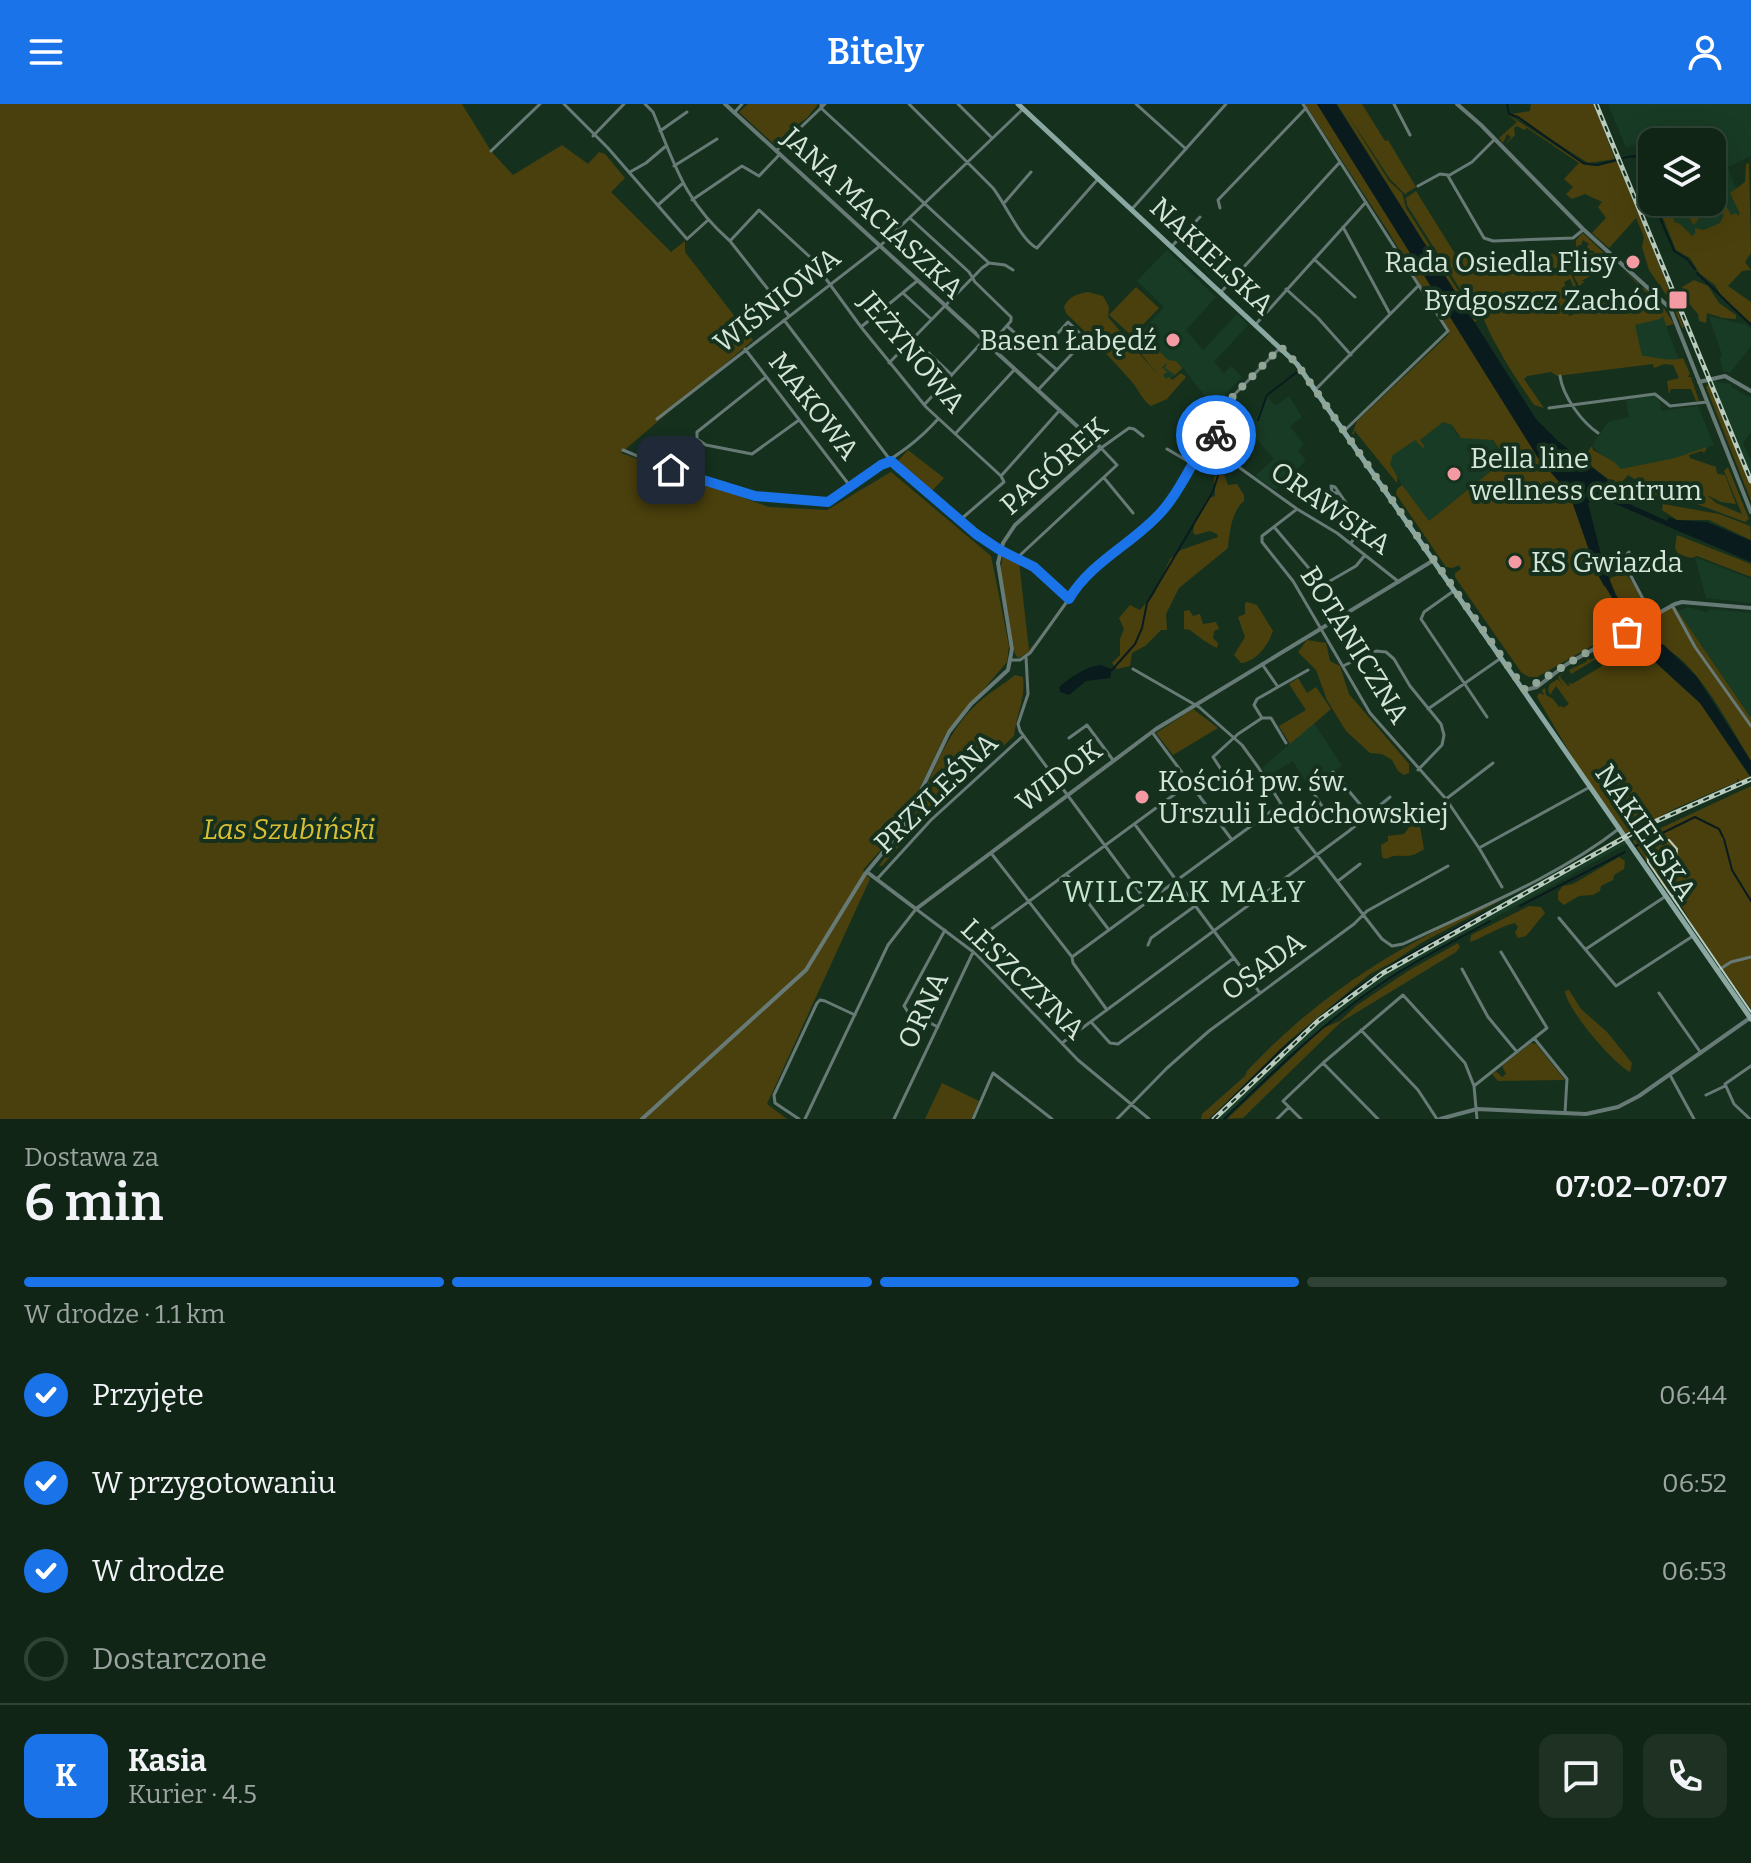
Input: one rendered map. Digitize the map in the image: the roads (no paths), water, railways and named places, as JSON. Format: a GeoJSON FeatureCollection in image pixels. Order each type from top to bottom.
{"type":"FeatureCollection","features":[{"type":"Feature","properties":{"kind":"main road","name":"NAKIELSKA"},"geometry":{"type":"LineString","coordinates":[[1018,104],[1281,347],[1315,390],[1533,698],[1751,1019]]}},
{"type":"Feature","properties":{"kind":"street"},"geometry":{"type":"LineString","coordinates":[[491,151],[540,104]]}},
{"type":"Feature","properties":{"kind":"street"},"geometry":{"type":"LineString","coordinates":[[564,104],[630,172],[687,239],[707,221]]}},
{"type":"Feature","properties":{"kind":"street"},"geometry":{"type":"LineString","coordinates":[[593,136],[624,104]]}},
{"type":"Feature","properties":{"kind":"street"},"geometry":{"type":"LineString","coordinates":[[645,104],[653,112],[674,166],[692,200],[707,221],[730,241],[789,316]]}},
{"type":"Feature","properties":{"kind":"street","name":"JANA MACIASZKA"},"geometry":{"type":"LineString","coordinates":[[725,104],[1101,448]]}},
{"type":"Feature","properties":{"kind":"street"},"geometry":{"type":"LineString","coordinates":[[734,113],[742,104]]}},
{"type":"Feature","properties":{"kind":"street"},"geometry":{"type":"LineString","coordinates":[[909,104],[1005,202],[1030,245],[1037,248],[1098,179]]}},
{"type":"Feature","properties":{"kind":"street"},"geometry":{"type":"LineString","coordinates":[[958,104],[992,138]]}},
{"type":"Feature","properties":{"kind":"street"},"geometry":{"type":"LineString","coordinates":[[1136,104],[1186,149]]}},
{"type":"Feature","properties":{"kind":"street"},"geometry":{"type":"LineString","coordinates":[[1132,209],[1226,104]]}},
{"type":"Feature","properties":{"kind":"street"},"geometry":{"type":"LineString","coordinates":[[1394,104],[1410,135]]}},
{"type":"Feature","properties":{"kind":"street"},"geometry":{"type":"LineString","coordinates":[[1457,104],[1583,229],[1670,308],[1751,512]]}},
{"type":"Feature","properties":{"kind":"street"},"geometry":{"type":"LineString","coordinates":[[692,200],[742,166],[759,176],[822,105],[989,263],[1005,265],[1013,270]]}},
{"type":"Feature","properties":{"kind":"street"},"geometry":{"type":"LineString","coordinates":[[1220,208],[1218,200],[1304,106],[1448,331],[1344,431]]}},
{"type":"Feature","properties":{"kind":"street","name":"WIŚNIOWA"},"geometry":{"type":"LineString","coordinates":[[657,419],[880,246],[1023,109]]}},
{"type":"Feature","properties":{"kind":"street"},"geometry":{"type":"LineString","coordinates":[[660,131],[687,112]]}},
{"type":"Feature","properties":{"kind":"street"},"geometry":{"type":"LineString","coordinates":[[674,166],[717,139]]}},
{"type":"Feature","properties":{"kind":"street"},"geometry":{"type":"LineString","coordinates":[[1418,186],[1472,162],[1495,139]]}},
{"type":"Feature","properties":{"kind":"street"},"geometry":{"type":"LineString","coordinates":[[630,172],[666,146]]}},
{"type":"Feature","properties":{"kind":"street"},"geometry":{"type":"LineString","coordinates":[[1221,292],[1341,161]]}},
{"type":"Feature","properties":{"kind":"street"},"geometry":{"type":"LineString","coordinates":[[1005,202],[1031,172]]}},
{"type":"Feature","properties":{"kind":"street"},"geometry":{"type":"LineString","coordinates":[[1448,175],[1486,240],[1571,239],[1583,229]]}},
{"type":"Feature","properties":{"kind":"street"},"geometry":{"type":"LineString","coordinates":[[658,206],[682,184]]}},
{"type":"Feature","properties":{"kind":"street"},"geometry":{"type":"LineString","coordinates":[[1256,324],[1367,200]]}},
{"type":"Feature","properties":{"kind":"street","name":"JEŻYNOWA"},"geometry":{"type":"LineString","coordinates":[[730,241],[759,210],[810,257],[924,405],[1001,476]]}},
{"type":"Feature","properties":{"kind":"street"},"geometry":{"type":"LineString","coordinates":[[1172,246],[1200,217]]}},
{"type":"Feature","properties":{"kind":"street"},"geometry":{"type":"LineString","coordinates":[[910,218],[1011,317],[989,346]]}},
{"type":"Feature","properties":{"kind":"street"},"geometry":{"type":"LineString","coordinates":[[1343,227],[1390,314]]}},
{"type":"Feature","properties":{"kind":"street"},"geometry":{"type":"LineString","coordinates":[[1314,259],[1355,297]]}},
{"type":"Feature","properties":{"kind":"street"},"geometry":{"type":"LineString","coordinates":[[889,363],[989,263]]}},
{"type":"Feature","properties":{"kind":"street"},"geometry":{"type":"LineString","coordinates":[[861,327],[918,281]]}},
{"type":"Feature","properties":{"kind":"street"},"geometry":{"type":"LineString","coordinates":[[1315,390],[1419,285]]}},
{"type":"Feature","properties":{"kind":"street"},"geometry":{"type":"LineString","coordinates":[[1286,289],[1318,318],[1351,355]]}},
{"type":"Feature","properties":{"kind":"street"},"geometry":{"type":"LineString","coordinates":[[904,294],[932,320]]}},
{"type":"Feature","properties":{"kind":"street"},"geometry":{"type":"LineString","coordinates":[[886,308],[905,330]]}},
{"type":"Feature","properties":{"kind":"street"},"geometry":{"type":"LineString","coordinates":[[784,320],[891,461],[960,520],[1000,550],[1034,567],[1069,599]]}},
{"type":"Feature","properties":{"kind":"street"},"geometry":{"type":"LineString","coordinates":[[1038,390],[1086,339],[1068,322],[1039,354]]}},
{"type":"Feature","properties":{"kind":"street"},"geometry":{"type":"LineString","coordinates":[[1007,326],[1057,370]]}},
{"type":"Feature","properties":{"kind":"street"},"geometry":{"type":"LineString","coordinates":[[914,339],[952,375]]}},
{"type":"Feature","properties":{"kind":"street"},"geometry":{"type":"LineString","coordinates":[[924,405],[983,341]]}},
{"type":"Feature","properties":{"kind":"street"},"geometry":{"type":"LineString","coordinates":[[1183,434],[1218,404],[1229,402],[1281,347]]}},
{"type":"Feature","properties":{"kind":"street","name":"MAKOWA"},"geometry":{"type":"LineString","coordinates":[[745,349],[851,486]]}},
{"type":"Feature","properties":{"kind":"street"},"geometry":{"type":"LineString","coordinates":[[955,434],[1015,369]]}},
{"type":"Feature","properties":{"kind":"street"},"geometry":{"type":"LineString","coordinates":[[1560,376],[1562,386],[1587,425],[1598,433]]}},
{"type":"Feature","properties":{"kind":"street"},"geometry":{"type":"LineString","coordinates":[[1699,382],[1725,376],[1751,391]]}},
{"type":"Feature","properties":{"kind":"street"},"geometry":{"type":"LineString","coordinates":[[766,377],[697,432],[697,439],[706,445],[752,454],[799,420]]}},
{"type":"Feature","properties":{"kind":"street"},"geometry":{"type":"LineString","coordinates":[[1549,408],[1655,394],[1670,406],[1707,402]]}},
{"type":"Feature","properties":{"kind":"street"},"geometry":{"type":"LineString","coordinates":[[1146,901],[1018,726],[1028,694],[1026,657],[1081,582],[1161,513],[1176,493],[1191,463],[1227,420],[1229,402]]}},
{"type":"Feature","properties":{"kind":"street"},"geometry":{"type":"LineString","coordinates":[[960,520],[1004,482],[1001,476],[1060,410]]}},
{"type":"Feature","properties":{"kind":"street"},"geometry":{"type":"LineString","coordinates":[[623,450],[713,484],[774,499],[828,502],[891,461],[938,419]]}},
{"type":"Feature","properties":{"kind":"street","name":"PAGÓREK"},"geometry":{"type":"LineString","coordinates":[[1000,550],[1013,526],[1101,448],[1129,428],[1143,436]]}},
{"type":"Feature","properties":{"kind":"street"},"geometry":{"type":"LineString","coordinates":[[1017,558],[1117,465],[1101,448]]}},
{"type":"Feature","properties":{"kind":"street"},"geometry":{"type":"LineString","coordinates":[[1167,449],[1191,463]]}},
{"type":"Feature","properties":{"kind":"street","name":"ORAWSKA"},"geometry":{"type":"LineString","coordinates":[[1240,468],[1350,543],[1399,582]]}},
{"type":"Feature","properties":{"kind":"street"},"geometry":{"type":"LineString","coordinates":[[1104,477],[1133,513]]}},
{"type":"Feature","properties":{"kind":"street"},"geometry":{"type":"LineString","coordinates":[[1340,494],[1362,526],[1350,543]]}},
{"type":"Feature","properties":{"kind":"street"},"geometry":{"type":"LineString","coordinates":[[1297,509],[1274,528],[1323,585],[1356,566],[1365,555]]}},
{"type":"Feature","properties":{"kind":"street","name":"BOTANICZNA"},"geometry":{"type":"LineString","coordinates":[[1274,528],[1262,536],[1262,542],[1293,581],[1370,713],[1446,799],[1502,887]]}},
{"type":"Feature","properties":{"kind":"street"},"geometry":{"type":"LineString","coordinates":[[642,1119],[806,970],[867,872],[903,828],[951,730],[971,704],[1001,679],[1012,660],[999,569],[1000,550]]}},
{"type":"Feature","properties":{"kind":"street"},"geometry":{"type":"LineString","coordinates":[[1629,552],[1622,559],[1652,616]]}},
{"type":"Feature","properties":{"kind":"street","name":"WIDOK"},"geometry":{"type":"LineString","coordinates":[[802,1119],[889,944],[916,909],[1152,732],[1434,560]]}},
{"type":"Feature","properties":{"kind":"street"},"geometry":{"type":"LineString","coordinates":[[1455,590],[1426,610],[1421,619],[1487,717]]}},
{"type":"Feature","properties":{"kind":"street"},"geometry":{"type":"LineString","coordinates":[[1525,690],[1537,687],[1584,654],[1672,605],[1682,602],[1751,608]]}},
{"type":"Feature","properties":{"kind":"street"},"geometry":{"type":"LineString","coordinates":[[1672,605],[1695,647],[1751,726]]}},
{"type":"Feature","properties":{"kind":"street"},"geometry":{"type":"LineString","coordinates":[[1344,666],[1376,651],[1384,651],[1393,657],[1443,728],[1444,741],[1418,770]]}},
{"type":"Feature","properties":{"kind":"street"},"geometry":{"type":"LineString","coordinates":[[1012,660],[1026,657]]}},
{"type":"Feature","properties":{"kind":"street"},"geometry":{"type":"LineString","coordinates":[[1428,709],[1502,657]]}},
{"type":"Feature","properties":{"kind":"street"},"geometry":{"type":"LineString","coordinates":[[1262,664],[1278,687]]}},
{"type":"Feature","properties":{"kind":"street"},"geometry":{"type":"LineString","coordinates":[[1133,669],[1195,704],[1235,738],[1256,763],[1296,828],[1386,943],[1399,946],[1525,885],[1620,828]]}},
{"type":"Feature","properties":{"kind":"street"},"geometry":{"type":"LineString","coordinates":[[1262,718],[1255,702],[1308,670]]}},
{"type":"Feature","properties":{"kind":"street"},"geometry":{"type":"LineString","coordinates":[[1226,777],[1213,757],[1262,718],[1271,718],[1286,743]]}},
{"type":"Feature","properties":{"kind":"street"},"geometry":{"type":"LineString","coordinates":[[1069,738],[1087,725],[1113,760]]}},
{"type":"Feature","properties":{"kind":"street"},"geometry":{"type":"LineString","coordinates":[[1152,732],[1232,840]]}},
{"type":"Feature","properties":{"kind":"street","name":"PRZYLEŚNA"},"geometry":{"type":"LineString","coordinates":[[877,879],[926,825],[1023,736]]}},
{"type":"Feature","properties":{"kind":"street"},"geometry":{"type":"LineString","coordinates":[[1446,799],[1493,763]]}},
{"type":"Feature","properties":{"kind":"street"},"geometry":{"type":"LineString","coordinates":[[1333,772],[1369,815]]}},
{"type":"Feature","properties":{"kind":"street","name":"ORNA"},"geometry":{"type":"LineString","coordinates":[[894,1119],[974,952],[988,932],[1190,783]]}},
{"type":"Feature","properties":{"kind":"street"},"geometry":{"type":"LineString","coordinates":[[1479,848],[1590,786]]}},
{"type":"Feature","properties":{"kind":"street"},"geometry":{"type":"LineString","coordinates":[[1296,828],[1324,809],[1314,794]]}},
{"type":"Feature","properties":{"kind":"street"},"geometry":{"type":"LineString","coordinates":[[1062,1043],[1317,855],[1390,797]]}},
{"type":"Feature","properties":{"kind":"street"},"geometry":{"type":"LineString","coordinates":[[1072,957],[1281,804]]}},
{"type":"Feature","properties":{"kind":"street"},"geometry":{"type":"LineString","coordinates":[[1135,825],[1260,993]]}},
{"type":"Feature","properties":{"kind":"street"},"geometry":{"type":"LineString","coordinates":[[991,853],[1072,957],[1073,963],[1107,1010]]}},
{"type":"Feature","properties":{"kind":"street"},"geometry":{"type":"LineString","coordinates":[[1337,882],[1360,864]]}},
{"type":"Feature","properties":{"kind":"street","name":"OSADA"},"geometry":{"type":"LineString","coordinates":[[1117,1119],[1195,1044],[1367,911],[1448,866]]}},
{"type":"Feature","properties":{"kind":"street","name":"LESZCZYNA"},"geometry":{"type":"LineString","coordinates":[[867,872],[974,952],[1062,1043],[1149,1119]]}},
{"type":"Feature","properties":{"kind":"street"},"geometry":{"type":"LineString","coordinates":[[1067,875],[1109,930]]}},
{"type":"Feature","properties":{"kind":"street"},"geometry":{"type":"LineString","coordinates":[[1586,949],[1666,896]]}},
{"type":"Feature","properties":{"kind":"street"},"geometry":{"type":"LineString","coordinates":[[1148,945],[1151,938],[1195,906]]}},
{"type":"Feature","properties":{"kind":"street"},"geometry":{"type":"LineString","coordinates":[[1559,918],[1616,986],[1693,936]]}},
{"type":"Feature","properties":{"kind":"street"},"geometry":{"type":"LineString","coordinates":[[938,1027],[908,1012],[904,1006],[945,930]]}},
{"type":"Feature","properties":{"kind":"street"},"geometry":{"type":"LineString","coordinates":[[1474,1086],[1547,1028],[1501,952]]}},
{"type":"Feature","properties":{"kind":"street"},"geometry":{"type":"LineString","coordinates":[[1717,971],[1731,962],[1751,957]]}},
{"type":"Feature","properties":{"kind":"street"},"geometry":{"type":"LineString","coordinates":[[1091,1022],[1110,1043],[1118,1044],[1234,958]]}},
{"type":"Feature","properties":{"kind":"street"},"geometry":{"type":"LineString","coordinates":[[1462,969],[1488,1017],[1517,1052]]}},
{"type":"Feature","properties":{"kind":"street"},"geometry":{"type":"LineString","coordinates":[[1659,993],[1701,1053]]}},
{"type":"Feature","properties":{"kind":"street"},"geometry":{"type":"LineString","coordinates":[[1301,1119],[1283,1101],[1403,995],[1458,1053],[1471,1074],[1477,1119]]}},
{"type":"Feature","properties":{"kind":"street"},"geometry":{"type":"LineString","coordinates":[[802,1119],[775,1101],[775,1092],[819,1001],[855,1015]]}},
{"type":"Feature","properties":{"kind":"street"},"geometry":{"type":"LineString","coordinates":[[1361,1030],[1417,1088],[1438,1119],[1477,1109],[1565,1113],[1597,1112],[1618,1107],[1751,1019]]}},
{"type":"Feature","properties":{"kind":"street"},"geometry":{"type":"LineString","coordinates":[[1534,1038],[1567,1079],[1565,1113]]}},
{"type":"Feature","properties":{"kind":"street"},"geometry":{"type":"LineString","coordinates":[[1323,1063],[1378,1119]]}},
{"type":"Feature","properties":{"kind":"street"},"geometry":{"type":"LineString","coordinates":[[1750,1119],[1736,1107],[1725,1086],[1727,1080],[1751,1066]]}},
{"type":"Feature","properties":{"kind":"street"},"geometry":{"type":"LineString","coordinates":[[973,1119],[993,1073],[1052,1119]]}},
{"type":"Feature","properties":{"kind":"street"},"geometry":{"type":"LineString","coordinates":[[1670,1075],[1694,1119]]}},
{"type":"Feature","properties":{"kind":"street"},"geometry":{"type":"LineString","coordinates":[[1706,1095],[1725,1086]]}},
{"type":"Feature","properties":{"kind":"street"},"geometry":{"type":"LineString","coordinates":[[1277,1119],[1289,1107]]}},
{"type":"Feature","properties":{"kind":"waterway"},"geometry":{"type":"LineString","coordinates":[[1507,104],[1509,114],[1518,117],[1583,163],[1597,165],[1617,160]]}},
{"type":"Feature","properties":{"kind":"waterway"},"geometry":{"type":"LineString","coordinates":[[1623,158],[1638,158]]}},
{"type":"Feature","properties":{"kind":"waterway"},"geometry":{"type":"LineString","coordinates":[[1660,216],[1674,251],[1695,269]]}},
{"type":"Feature","properties":{"kind":"waterway"},"geometry":{"type":"LineString","coordinates":[[1697,273],[1751,325]]}},
{"type":"Feature","properties":{"kind":"waterway"},"geometry":{"type":"LineString","coordinates":[[1258,420],[1267,395],[1297,372]]}},
{"type":"Feature","properties":{"kind":"waterway"},"geometry":{"type":"LineString","coordinates":[[1248,442],[1254,428]]}},
{"type":"Feature","properties":{"kind":"waterway"},"geometry":{"type":"LineString","coordinates":[[1112,670],[1135,644],[1147,603],[1212,493],[1223,463],[1239,451]]}},
{"type":"Feature","properties":{"kind":"waterway"},"geometry":{"type":"LineString","coordinates":[[1636,846],[1695,817],[1719,829],[1723,837]]}},
{"type":"Feature","properties":{"kind":"waterway"},"geometry":{"type":"LineString","coordinates":[[1724,839],[1732,870],[1751,901]]}},
{"type":"Feature","properties":{"kind":"waterway"},"geometry":{"type":"LineString","coordinates":[[1520,906],[1625,852]]}},
{"type":"Feature","properties":{"kind":"waterway"},"geometry":{"type":"LineString","coordinates":[[1212,1119],[1281,1050],[1350,993],[1398,961],[1485,913]]}},
{"type":"Feature","properties":{"kind":"waterway"},"geometry":{"type":"LineString","coordinates":[[1224,1119],[1302,1046],[1363,996],[1490,921]]}},
{"type":"Feature","properties":{"kind":"tram line"},"geometry":{"type":"LineString","coordinates":[[1679,907],[1666,882],[1677,849],[1669,840],[1656,839],[1647,848],[1648,862],[1751,1012]]}},
{"type":"Feature","properties":{"kind":"railway"},"geometry":{"type":"LineString","coordinates":[[1596,104],[1751,481]]}},
{"type":"Feature","properties":{"kind":"railway"},"geometry":{"type":"LineString","coordinates":[[1214,1119],[1318,1021],[1383,973],[1645,826],[1751,779]]}},
{"type":"Feature","properties":{"kind":"place","name":"Rada Osiedla Flisy"},"geometry":{"type":"Point","coordinates":[1633,262]}},
{"type":"Feature","properties":{"kind":"place","name":"Bydgoszcz Zachód"},"geometry":{"type":"Point","coordinates":[1678,300]}},
{"type":"Feature","properties":{"kind":"place","name":"Basen Łabędź"},"geometry":{"type":"Point","coordinates":[1173,340]}},
{"type":"Feature","properties":{"kind":"place","name":"Bella line wellness centrum"},"geometry":{"type":"Point","coordinates":[1454,474]}},
{"type":"Feature","properties":{"kind":"place","name":"KS Gwiazda"},"geometry":{"type":"Point","coordinates":[1515,562]}},
{"type":"Feature","properties":{"kind":"place","name":"Kościół pw. św. Urszuli Ledóchowskiej"},"geometry":{"type":"Point","coordinates":[1142,797]}},
{"type":"Feature","properties":{"kind":"district","name":"WILCZAK MAŁY"},"geometry":{"type":"Point","coordinates":[1185,892]}},
{"type":"Feature","properties":{"kind":"park label","name":"Las Szubiński"},"geometry":{"type":"Point","coordinates":[289,829]}}]}
